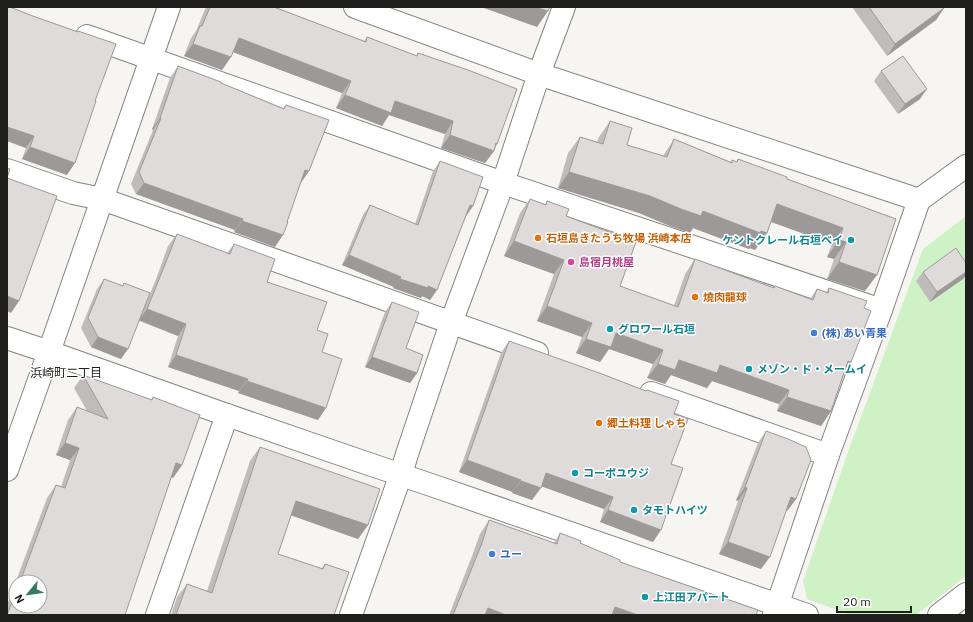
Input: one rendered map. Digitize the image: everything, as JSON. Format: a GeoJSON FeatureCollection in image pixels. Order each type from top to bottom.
{"type":"FeatureCollection","features":[{"type":"Feature","properties":{"kind":"street"},"geometry":{"type":"LineString","coordinates":[[7,470],[50,352],[169,7]]}},
{"type":"Feature","properties":{"kind":"street"},"geometry":{"type":"LineString","coordinates":[[355,7],[539,74],[919,200]]}},
{"type":"Feature","properties":{"kind":"street"},"geometry":{"type":"LineString","coordinates":[[353,615],[451,323],[503,183],[539,74],[564,7]]}},
{"type":"Feature","properties":{"kind":"street"},"geometry":{"type":"LineString","coordinates":[[72,31],[503,183],[881,310]]}},
{"type":"Feature","properties":{"kind":"street"},"geometry":{"type":"LineString","coordinates":[[776,610],[828,455],[919,200],[966,166]]}},
{"type":"Feature","properties":{"kind":"street"},"geometry":{"type":"LineString","coordinates":[[7,170],[73,193],[102,199],[557,360]]}},
{"type":"Feature","properties":{"kind":"street"},"geometry":{"type":"LineString","coordinates":[[7,338],[366,463],[744,592],[776,610],[808,615]]}},
{"type":"Feature","properties":{"kind":"street"},"geometry":{"type":"LineString","coordinates":[[632,386],[828,455]]}},
{"type":"Feature","properties":{"kind":"street"},"geometry":{"type":"LineString","coordinates":[[157,615],[227,415]]}},
{"type":"Feature","properties":{"kind":"street"},"geometry":{"type":"LineString","coordinates":[[940,615],[966,594]]}},
{"type":"Feature","properties":{"kind":"green space"},"geometry":{"type":"Polygon","coordinates":[[[966,216],[966,576],[916,615],[851,615],[807,599],[803,581],[848,452],[923,249],[966,216]]]}},
{"type":"Feature","properties":{"kind":"building"},"geometry":{"type":"Polygon","coordinates":[[[7,7],[116,44],[95,101],[75,163],[30,147],[34,136],[7,127],[7,7]]]}},
{"type":"Feature","properties":{"kind":"building"},"geometry":{"type":"Polygon","coordinates":[[[210,7],[274,7],[366,42],[367,37],[417,56],[418,53],[468,70],[517,89],[494,151],[450,135],[453,121],[395,101],[391,113],[345,95],[351,81],[239,38],[231,57],[193,44],[210,7]]]}},
{"type":"Feature","properties":{"kind":"building"},"geometry":{"type":"Polygon","coordinates":[[[535,7],[550,7],[548,11],[535,7]]]}},
{"type":"Feature","properties":{"kind":"building"},"geometry":{"type":"Polygon","coordinates":[[[869,7],[943,7],[944,8],[895,44],[869,7]]]}},
{"type":"Feature","properties":{"kind":"building"},"geometry":{"type":"Polygon","coordinates":[[[903,56],[927,89],[905,104],[881,71],[903,56]]]}},
{"type":"Feature","properties":{"kind":"building"},"geometry":{"type":"Polygon","coordinates":[[[178,66],[221,82],[284,109],[286,105],[329,120],[309,171],[305,170],[283,235],[242,221],[243,219],[144,183],[139,172],[161,118],[178,66]]]}},
{"type":"Feature","properties":{"kind":"building"},"geometry":{"type":"Polygon","coordinates":[[[610,121],[632,128],[627,145],[667,157],[674,139],[732,163],[732,160],[737,162],[738,159],[787,177],[787,179],[896,219],[877,275],[839,262],[846,242],[839,240],[843,228],[777,204],[767,233],[761,231],[760,233],[703,211],[701,216],[650,196],[569,172],[580,137],[603,144],[610,121]]]}},
{"type":"Feature","properties":{"kind":"building"},"geometry":{"type":"Polygon","coordinates":[[[440,161],[483,177],[473,206],[470,205],[437,290],[428,286],[428,288],[400,279],[401,277],[349,255],[370,205],[418,225],[440,161]]]}},
{"type":"Feature","properties":{"kind":"building"},"geometry":{"type":"Polygon","coordinates":[[[7,168],[10,169],[7,178],[7,168]]]}},
{"type":"Feature","properties":{"kind":"building"},"geometry":{"type":"Polygon","coordinates":[[[7,178],[57,196],[19,301],[7,296],[7,178]]]}},
{"type":"Feature","properties":{"kind":"building"},"geometry":{"type":"Polygon","coordinates":[[[530,199],[546,205],[547,201],[569,209],[566,216],[636,242],[620,286],[678,307],[695,259],[774,288],[775,286],[813,300],[817,289],[828,293],[829,288],[867,301],[864,308],[871,311],[851,362],[848,361],[831,411],[787,397],[789,390],[720,365],[717,373],[679,360],[675,370],[658,364],[663,350],[616,333],[611,347],[586,339],[592,323],[547,306],[564,260],[514,241],[530,199]]]}},
{"type":"Feature","properties":{"kind":"building"},"geometry":{"type":"Polygon","coordinates":[[[177,234],[230,254],[234,244],[275,259],[267,282],[327,302],[317,330],[328,334],[322,352],[342,359],[326,408],[247,381],[248,379],[176,355],[186,324],[147,309],[177,234]]]}},
{"type":"Feature","properties":{"kind":"building"},"geometry":{"type":"Polygon","coordinates":[[[956,248],[966,263],[966,272],[937,292],[923,272],[956,248]]]}},
{"type":"Feature","properties":{"kind":"building"},"geometry":{"type":"Polygon","coordinates":[[[104,279],[123,286],[124,283],[150,293],[128,349],[98,337],[88,318],[104,279]]]}},
{"type":"Feature","properties":{"kind":"building"},"geometry":{"type":"Polygon","coordinates":[[[392,302],[419,312],[406,348],[423,355],[417,373],[372,357],[392,302]]]}},
{"type":"Feature","properties":{"kind":"building"},"geometry":{"type":"Polygon","coordinates":[[[509,341],[646,391],[647,390],[679,401],[674,414],[688,419],[671,464],[683,468],[661,530],[608,510],[613,497],[546,473],[541,488],[467,460],[509,341]]]}},
{"type":"Feature","properties":{"kind":"building"},"geometry":{"type":"Polygon","coordinates":[[[83,375],[152,400],[153,397],[200,415],[182,465],[176,463],[125,615],[7,615],[8,612],[8,614],[48,614],[48,574],[23,574],[56,485],[65,488],[79,448],[65,443],[77,407],[108,419],[83,375]]]}},
{"type":"Feature","properties":{"kind":"building"},"geometry":{"type":"Polygon","coordinates":[[[766,431],[806,447],[811,460],[796,499],[791,497],[770,557],[728,542],[747,488],[745,487],[766,431]]]}},
{"type":"Feature","properties":{"kind":"building"},"geometry":{"type":"Polygon","coordinates":[[[260,447],[380,489],[368,525],[296,501],[278,554],[323,569],[325,564],[349,572],[334,615],[176,615],[187,584],[212,593],[260,447]]]}},
{"type":"Feature","properties":{"kind":"building"},"geometry":{"type":"Polygon","coordinates":[[[489,520],[557,544],[560,533],[581,541],[580,543],[620,560],[620,562],[758,610],[756,615],[638,615],[615,607],[612,615],[506,615],[488,608],[485,615],[453,615],[482,543],[489,520]]]}},
{"type":"Feature","properties":{"kind":"place","name":"石垣島きたうち牧場 浜崎本店"},"geometry":{"type":"Point","coordinates":[538,238]}},
{"type":"Feature","properties":{"kind":"place","name":"ケントクレール石垣ベイ"},"geometry":{"type":"Point","coordinates":[851,240]}},
{"type":"Feature","properties":{"kind":"place","name":"島宿月桃屋"},"geometry":{"type":"Point","coordinates":[571,262]}},
{"type":"Feature","properties":{"kind":"place","name":"燒肉龍球"},"geometry":{"type":"Point","coordinates":[695,297]}},
{"type":"Feature","properties":{"kind":"place","name":"グロワール石垣"},"geometry":{"type":"Point","coordinates":[610,329]}},
{"type":"Feature","properties":{"kind":"place","name":"(株) あい青果"},"geometry":{"type":"Point","coordinates":[814,333]}},
{"type":"Feature","properties":{"kind":"place","name":"メゾン・ド・メームイ"},"geometry":{"type":"Point","coordinates":[749,369]}},
{"type":"Feature","properties":{"kind":"place","name":"郷土料理 しゃち"},"geometry":{"type":"Point","coordinates":[599,423]}},
{"type":"Feature","properties":{"kind":"place","name":"コーポユウジ"},"geometry":{"type":"Point","coordinates":[575,473]}},
{"type":"Feature","properties":{"kind":"place","name":"タモトハイツ"},"geometry":{"type":"Point","coordinates":[634,510]}},
{"type":"Feature","properties":{"kind":"place","name":"ユー"},"geometry":{"type":"Point","coordinates":[492,554]}},
{"type":"Feature","properties":{"kind":"place","name":"上江田アパート"},"geometry":{"type":"Point","coordinates":[645,597]}},
{"type":"Feature","properties":{"kind":"district","name":"浜崎町二丁目"},"geometry":{"type":"Point","coordinates":[66,372]}}]}
